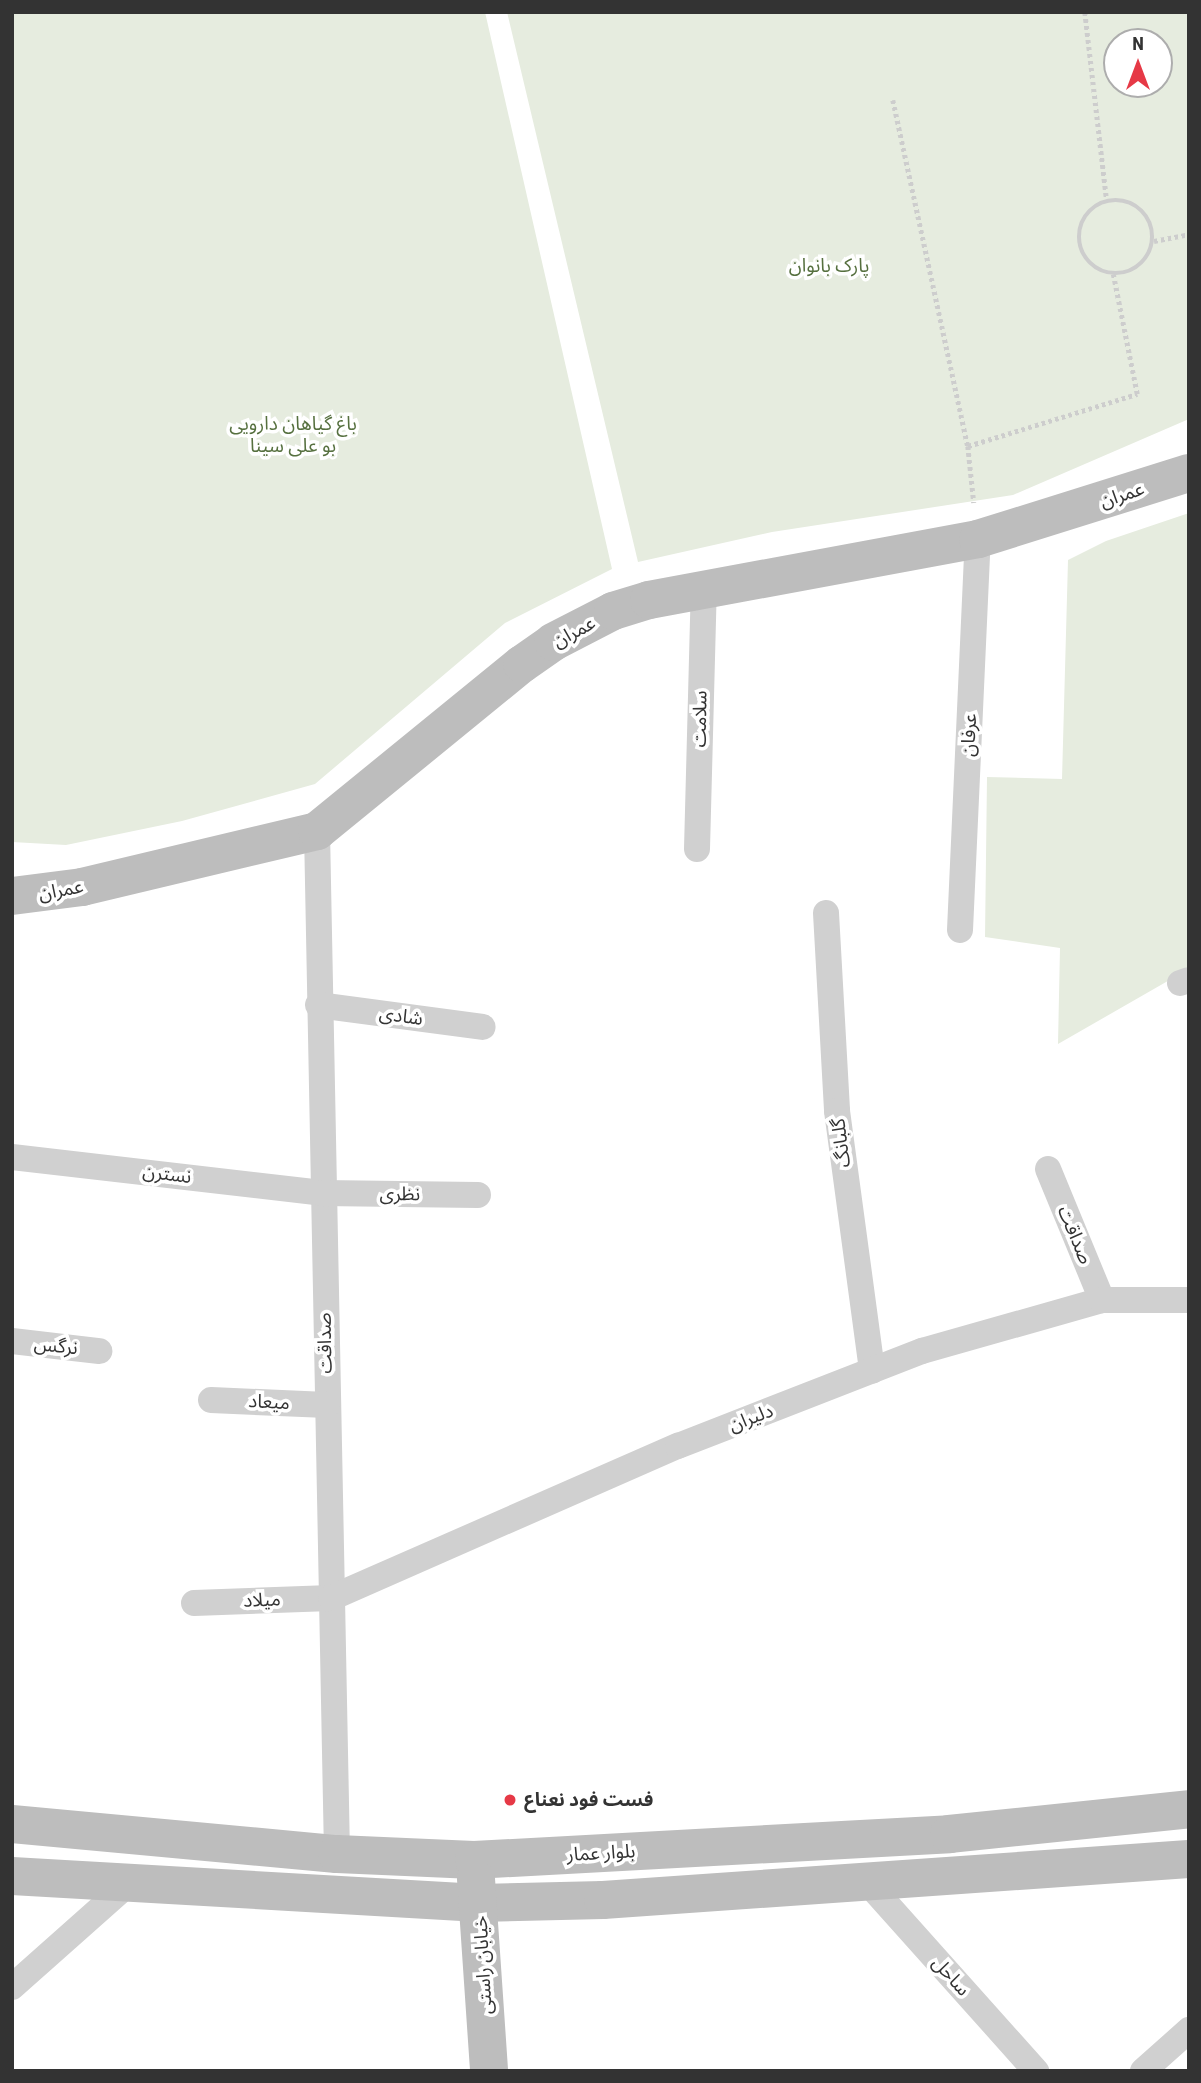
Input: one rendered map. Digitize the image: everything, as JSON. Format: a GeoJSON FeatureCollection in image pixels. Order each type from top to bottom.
{"type":"FeatureCollection","features":[{"type":"Feature","properties":{"kind":"main road","name":"عمران"},"geometry":{"type":"LineString","coordinates":[[12,896],[82,887],[317,831],[553,642],[613,611],[704,590],[978,539],[1189,473]]}},
{"type":"Feature","properties":{"kind":"main road","name":"بلوار عمار"},"geometry":{"type":"LineString","coordinates":[[12,1825],[337,1854],[474,1860],[949,1834],[1189,1809]]}},
{"type":"Feature","properties":{"kind":"main road"},"geometry":{"type":"LineString","coordinates":[[12,1876],[479,1903],[603,1900],[1189,1859]]}},
{"type":"Feature","properties":{"kind":"main road","name":"خیابان راستی"},"geometry":{"type":"LineString","coordinates":[[474,1860],[489,2071]]}},
{"type":"Feature","properties":{"kind":"street","name":"عرفان"},"geometry":{"type":"LineString","coordinates":[[960,930],[978,539]]}},
{"type":"Feature","properties":{"kind":"street","name":"سلامت"},"geometry":{"type":"LineString","coordinates":[[697,849],[704,590]]}},
{"type":"Feature","properties":{"kind":"street","name":"صداقت"},"geometry":{"type":"LineString","coordinates":[[317,831],[318,1005],[337,1854]]}},
{"type":"Feature","properties":{"kind":"street","name":"گلبانگ"},"geometry":{"type":"LineString","coordinates":[[826,913],[837,1111],[872,1371]]}},
{"type":"Feature","properties":{"kind":"street","name":"شادی"},"geometry":{"type":"LineString","coordinates":[[318,1005],[483,1027]]}},
{"type":"Feature","properties":{"kind":"street","name":"نسترن"},"geometry":{"type":"LineString","coordinates":[[12,1157],[322,1193]]}},
{"type":"Feature","properties":{"kind":"street","name":"صداقت"},"geometry":{"type":"LineString","coordinates":[[1048,1169],[1102,1300]]}},
{"type":"Feature","properties":{"kind":"street","name":"نظری"},"geometry":{"type":"LineString","coordinates":[[322,1193],[478,1195]]}},
{"type":"Feature","properties":{"kind":"street","name":"دلیران"},"geometry":{"type":"LineString","coordinates":[[331,1598],[678,1446],[922,1351],[1102,1300],[1189,1300]]}},
{"type":"Feature","properties":{"kind":"street","name":"نرگس"},"geometry":{"type":"LineString","coordinates":[[12,1341],[99,1351]]}},
{"type":"Feature","properties":{"kind":"street","name":"میعاد"},"geometry":{"type":"LineString","coordinates":[[211,1400],[327,1405]]}},
{"type":"Feature","properties":{"kind":"street","name":"میلاد"},"geometry":{"type":"LineString","coordinates":[[194,1603],[331,1598]]}},
{"type":"Feature","properties":{"kind":"street","name":"ساحل"},"geometry":{"type":"LineString","coordinates":[[867,1882],[1035,2071]]}},
{"type":"Feature","properties":{"kind":"street"},"geometry":{"type":"LineString","coordinates":[[12,1987],[129,1883]]}},
{"type":"Feature","properties":{"kind":"street"},"geometry":{"type":"LineString","coordinates":[[1143,2071],[1185,2040]]}},
{"type":"Feature","properties":{"kind":"path"},"geometry":{"type":"LineString","coordinates":[[1085,12],[1107,202]]}},
{"type":"Feature","properties":{"kind":"path"},"geometry":{"type":"LineString","coordinates":[[893,100],[968,446],[978,539]]}},
{"type":"Feature","properties":{"kind":"path"},"geometry":{"type":"LineString","coordinates":[[1120,200],[1138,206],[1151,222],[1154,241],[1147,259],[1132,271],[1113,274],[1094,268],[1082,253],[1079,234],[1086,215],[1107,202],[1120,200]]}},
{"type":"Feature","properties":{"kind":"path"},"geometry":{"type":"LineString","coordinates":[[1154,241],[1189,234]]}},
{"type":"Feature","properties":{"kind":"path"},"geometry":{"type":"LineString","coordinates":[[968,446],[1137,394],[1113,274]]}},
{"type":"Feature","properties":{"kind":"green space","name":"باغ گیاهان دارویی بو علی سینا"},"geometry":{"type":"Polygon","coordinates":[[[12,12],[485,12],[612,569],[505,623],[315,784],[182,821],[66,845],[12,842],[12,12]]]}},
{"type":"Feature","properties":{"kind":"green space","name":"پارک بانوان"},"geometry":{"type":"Polygon","coordinates":[[[507,12],[1189,12],[1189,419],[1013,495],[772,532],[638,562],[507,12]]]}},
{"type":"Feature","properties":{"kind":"green space"},"geometry":{"type":"Polygon","coordinates":[[[1189,513],[1189,994],[1180,974],[1058,1044],[1060,948],[985,937],[987,777],[1062,779],[1068,560],[1106,541],[1189,513]]]}},
{"type":"Feature","properties":{"kind":"place","name":"فست فود نعناع"},"geometry":{"type":"Point","coordinates":[510,1800]}}]}
